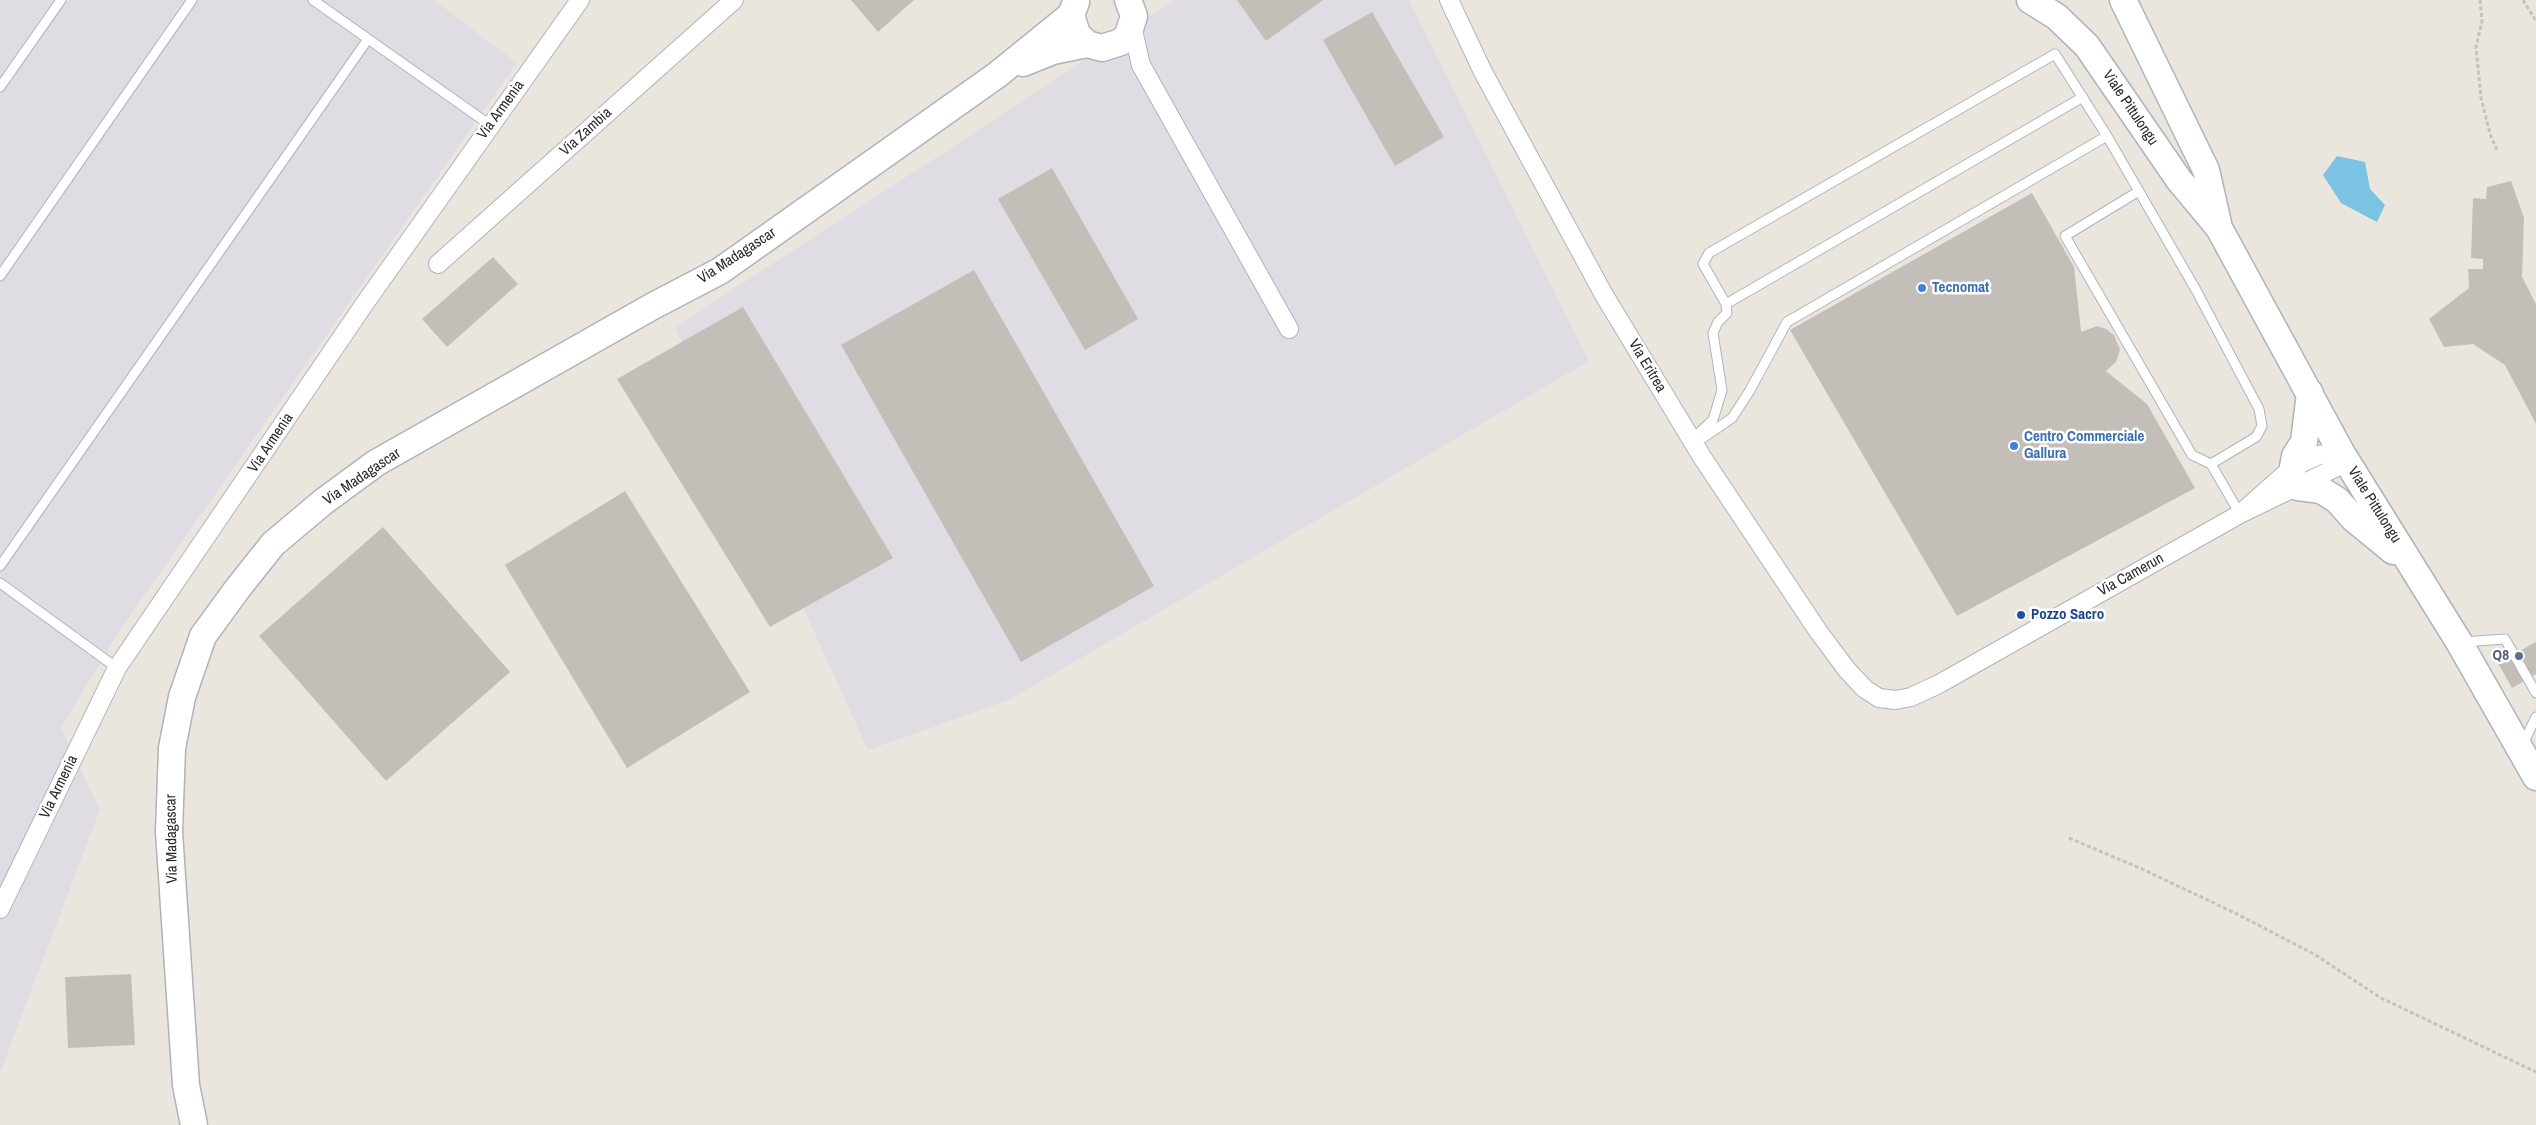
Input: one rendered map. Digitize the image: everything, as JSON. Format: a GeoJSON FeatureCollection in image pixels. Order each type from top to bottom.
{"type":"FeatureCollection","features":[{"type":"Feature","properties":{"kind":"street","name":"Via Armenia"},"geometry":{"type":"LineString","coordinates":[[0,909],[117,668],[363,306],[580,0]]}},
{"type":"Feature","properties":{"kind":"street","name":"Via Zambia"},"geometry":{"type":"LineString","coordinates":[[438,264],[734,0]]}},
{"type":"Feature","properties":{"kind":"street","name":"Via Eritrea"},"geometry":{"type":"LineString","coordinates":[[1449,0],[1483,72],[1599,287],[1693,442],[1818,630],[1847,670],[1865,689],[1879,698],[1888,699]]}},
{"type":"Feature","properties":{"kind":"street","name":"Viale Pittulongu"},"geometry":{"type":"LineString","coordinates":[[2030,0],[2057,17],[2087,46],[2179,180],[2220,228],[2341,452],[2459,642],[2530,763]]}},
{"type":"Feature","properties":{"kind":"street","name":"Viale Pittulongu"},"geometry":{"type":"LineString","coordinates":[[2124,0],[2206,170],[2220,228]]}},
{"type":"Feature","properties":{"kind":"street"},"geometry":{"type":"LineString","coordinates":[[1074,5],[1077,34],[1095,46],[1141,65]]}},
{"type":"Feature","properties":{"kind":"street","name":"Via Madagascar"},"geometry":{"type":"LineString","coordinates":[[194,1125],[186,1084],[169,832],[172,748],[182,697],[203,636],[238,588],[273,544],[323,502],[376,463],[652,306],[720,271],[997,75],[1074,5]]}},
{"type":"Feature","properties":{"kind":"street"},"geometry":{"type":"LineString","coordinates":[[1132,8],[1141,65],[1290,329]]}},
{"type":"Feature","properties":{"kind":"street","name":"Via Madagascar"},"geometry":{"type":"LineString","coordinates":[[997,75],[1052,51],[1121,42],[1132,8]]}},
{"type":"Feature","properties":{"kind":"street"},"geometry":{"type":"LineString","coordinates":[[2310,393],[2304,442],[2295,456],[2295,477],[2337,500],[2354,520],[2414,570]]}},
{"type":"Feature","properties":{"kind":"street","name":"Via Camerun"},"geometry":{"type":"LineString","coordinates":[[1888,699],[1911,697],[1939,684],[2240,514],[2295,477],[2335,468],[2341,452]]}},
{"type":"Feature","properties":{"kind":"lane"},"geometry":{"type":"LineString","coordinates":[[0,86],[61,0]]}},
{"type":"Feature","properties":{"kind":"lane"},"geometry":{"type":"LineString","coordinates":[[0,276],[192,0]]}},
{"type":"Feature","properties":{"kind":"lane"},"geometry":{"type":"LineString","coordinates":[[313,0],[490,125]]}},
{"type":"Feature","properties":{"kind":"lane"},"geometry":{"type":"LineString","coordinates":[[0,566],[368,39]]}},
{"type":"Feature","properties":{"kind":"lane"},"geometry":{"type":"LineString","coordinates":[[1693,442],[1713,420],[1722,390],[1720,367],[1713,332],[1718,322],[1727,313],[1726,304],[1703,264],[1709,253],[2056,54],[2107,136],[2196,290],[2259,408],[2262,426],[2256,436],[2211,464]]}},
{"type":"Feature","properties":{"kind":"lane"},"geometry":{"type":"LineString","coordinates":[[1726,304],[2083,97]]}},
{"type":"Feature","properties":{"kind":"lane"},"geometry":{"type":"LineString","coordinates":[[1693,442],[1732,418],[1749,392],[1787,322],[2107,136]]}},
{"type":"Feature","properties":{"kind":"lane"},"geometry":{"type":"LineString","coordinates":[[2139,191],[2065,236],[2192,455],[2211,464],[2240,514]]}},
{"type":"Feature","properties":{"kind":"lane"},"geometry":{"type":"LineString","coordinates":[[0,583],[117,668]]}},
{"type":"Feature","properties":{"kind":"lane"},"geometry":{"type":"LineString","coordinates":[[2459,642],[2505,639],[2536,693]]}},
{"type":"Feature","properties":{"kind":"lane"},"geometry":{"type":"LineString","coordinates":[[2530,763],[2536,717]]}},
{"type":"Feature","properties":{"kind":"path"},"geometry":{"type":"LineString","coordinates":[[2480,0],[2482,21],[2476,47],[2481,98],[2491,137],[2498,150]]}},
{"type":"Feature","properties":{"kind":"path"},"geometry":{"type":"LineString","coordinates":[[2523,0],[2536,21]]}},
{"type":"Feature","properties":{"kind":"path"},"geometry":{"type":"LineString","coordinates":[[2069,838],[2233,912],[2314,954],[2381,998],[2536,1072]]}},
{"type":"Feature","properties":{"kind":"shaded area"},"geometry":{"type":"Polygon","coordinates":[[[0,0],[434,0],[517,63],[120,630],[61,728],[100,809],[0,1073],[0,0]]]}},
{"type":"Feature","properties":{"kind":"shaded area"},"geometry":{"type":"Polygon","coordinates":[[[1174,0],[1409,0],[1589,361],[1009,700],[868,750],[675,327],[971,135],[1174,0]]]}},
{"type":"Feature","properties":{"kind":"water"},"geometry":{"type":"Polygon","coordinates":[[[2337,156],[2365,162],[2370,189],[2385,205],[2377,222],[2341,203],[2323,175],[2337,156]]]}},
{"type":"Feature","properties":{"kind":"building"},"geometry":{"type":"Polygon","coordinates":[[[851,0],[914,0],[878,32],[851,0]]]}},
{"type":"Feature","properties":{"kind":"building"},"geometry":{"type":"Polygon","coordinates":[[[1237,0],[1323,0],[1266,41],[1237,0]]]}},
{"type":"Feature","properties":{"kind":"building"},"geometry":{"type":"Polygon","coordinates":[[[1372,12],[1444,137],[1395,166],[1323,40],[1372,12]]]}},
{"type":"Feature","properties":{"kind":"building"},"geometry":{"type":"Polygon","coordinates":[[[1052,168],[1138,319],[1085,350],[998,199],[1052,168]]]}},
{"type":"Feature","properties":{"kind":"building"},"geometry":{"type":"Polygon","coordinates":[[[2511,181],[2524,218],[2522,277],[2536,304],[2536,424],[2505,365],[2473,344],[2444,347],[2429,319],[2469,288],[2468,269],[2483,269],[2483,259],[2471,258],[2473,198],[2486,199],[2487,187],[2511,181]]]}},
{"type":"Feature","properties":{"kind":"building","name":"Centro Commerciale Gallura"},"geometry":{"type":"Polygon","coordinates":[[[2032,193],[2074,267],[2081,332],[2097,326],[2106,329],[2114,335],[2120,350],[2116,362],[2106,371],[2147,404],[2195,488],[1957,616],[1790,330],[2032,193]]]}},
{"type":"Feature","properties":{"kind":"building"},"geometry":{"type":"Polygon","coordinates":[[[493,257],[518,284],[447,347],[422,319],[493,257]]]}},
{"type":"Feature","properties":{"kind":"building"},"geometry":{"type":"Polygon","coordinates":[[[974,270],[1154,586],[1021,662],[841,345],[974,270]]]}},
{"type":"Feature","properties":{"kind":"building"},"geometry":{"type":"Polygon","coordinates":[[[743,307],[893,558],[770,627],[617,379],[743,307]]]}},
{"type":"Feature","properties":{"kind":"building"},"geometry":{"type":"Polygon","coordinates":[[[625,491],[750,692],[627,768],[505,565],[625,491]]]}},
{"type":"Feature","properties":{"kind":"building"},"geometry":{"type":"Polygon","coordinates":[[[383,527],[510,672],[386,781],[259,636],[383,527]]]}},
{"type":"Feature","properties":{"kind":"building"},"geometry":{"type":"Polygon","coordinates":[[[2536,642],[2536,674],[2512,688],[2498,663],[2536,642]]]}},
{"type":"Feature","properties":{"kind":"building"},"geometry":{"type":"Polygon","coordinates":[[[131,974],[135,1045],[68,1048],[65,977],[131,974]]]}},
{"type":"Feature","properties":{"kind":"place","name":"Tecnomat"},"geometry":{"type":"Point","coordinates":[1922,288]}},
{"type":"Feature","properties":{"kind":"place","name":"Centro Commerciale Gallura"},"geometry":{"type":"Point","coordinates":[2014,446]}},
{"type":"Feature","properties":{"kind":"place","name":"Pozzo Sacro"},"geometry":{"type":"Point","coordinates":[2021,615]}},
{"type":"Feature","properties":{"kind":"place","name":"Q8"},"geometry":{"type":"Point","coordinates":[2519,656]}}]}
